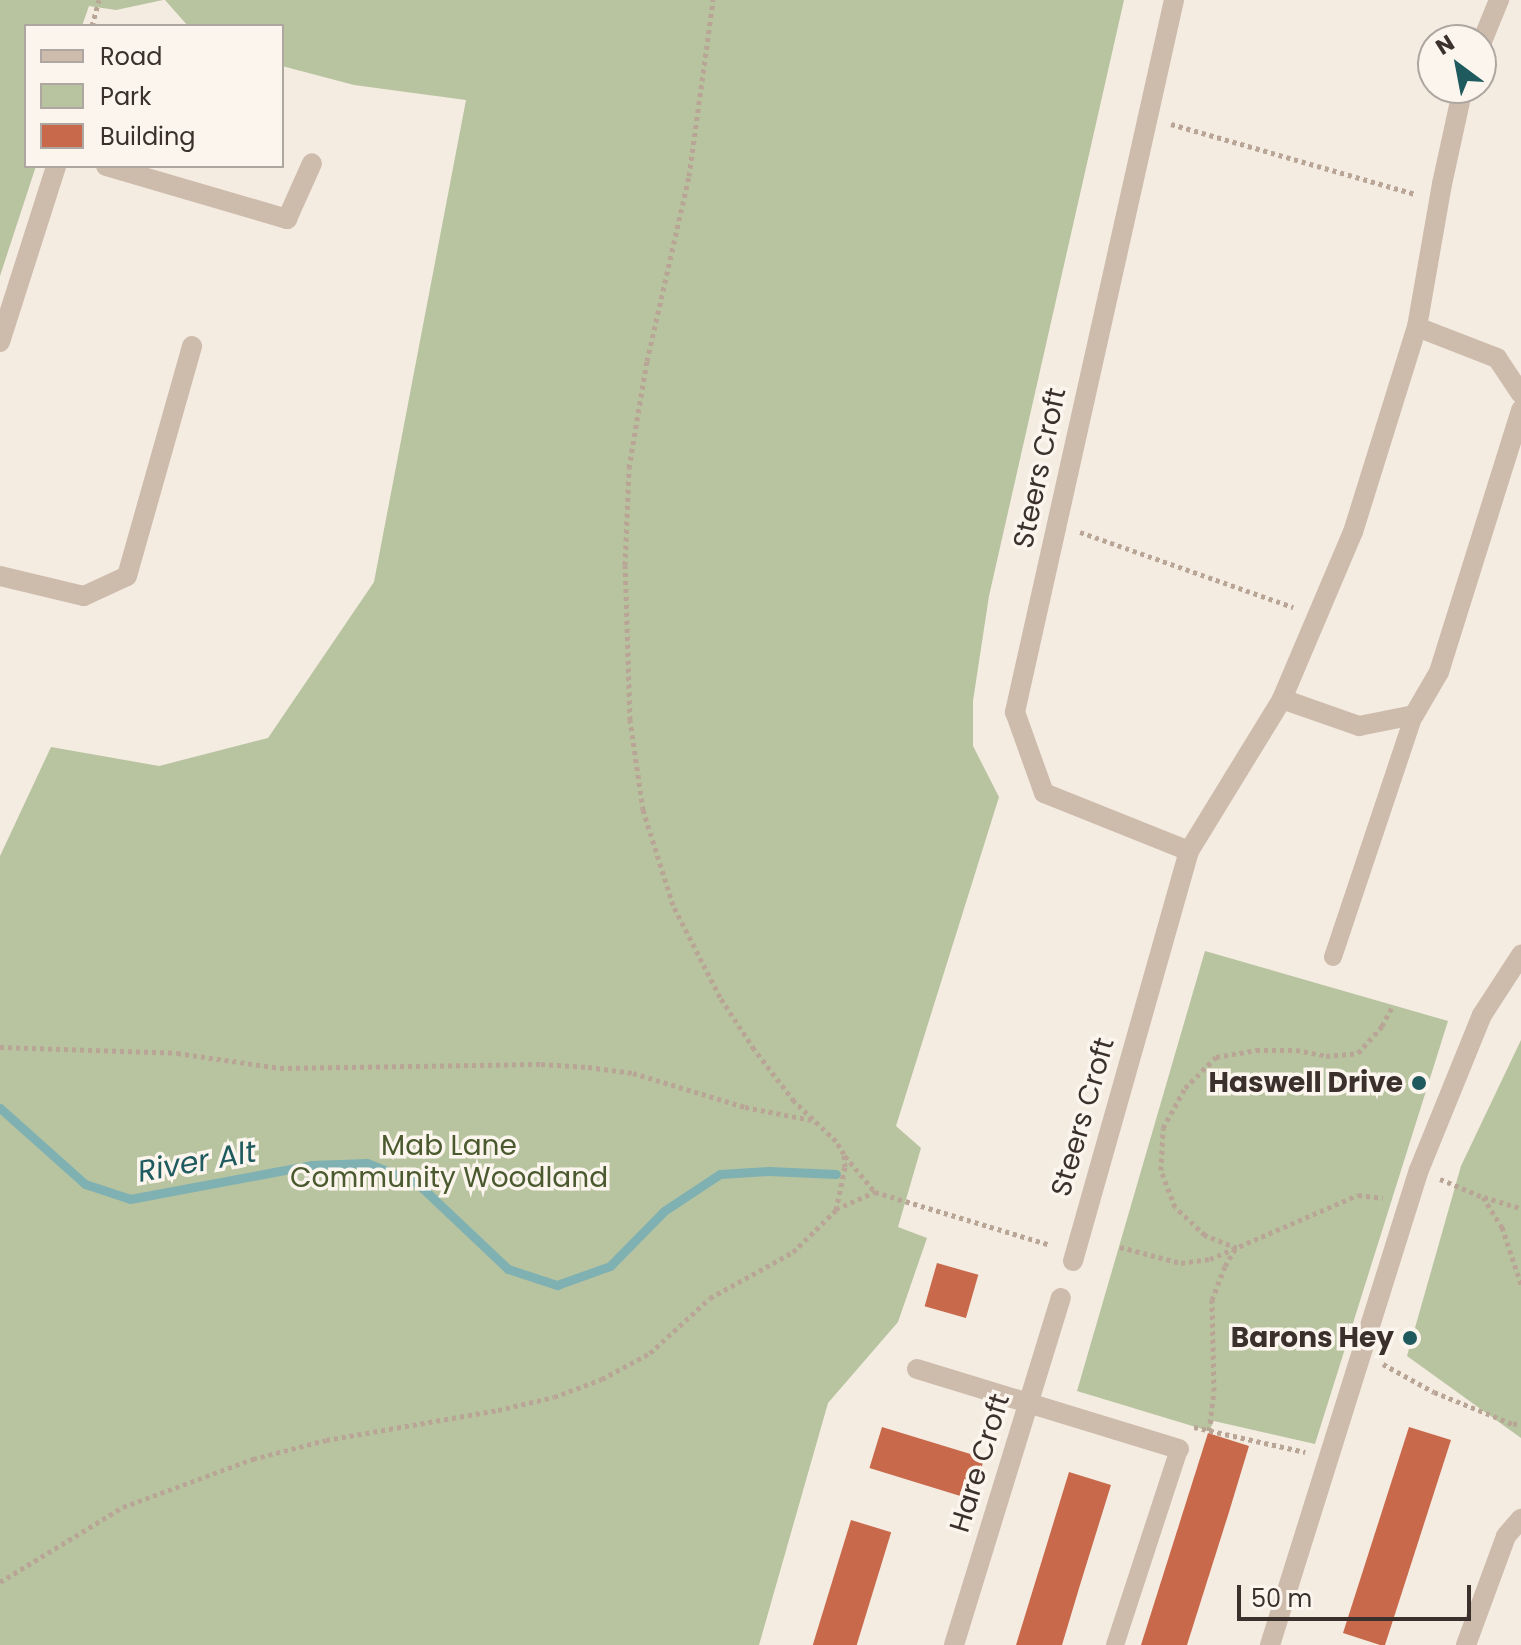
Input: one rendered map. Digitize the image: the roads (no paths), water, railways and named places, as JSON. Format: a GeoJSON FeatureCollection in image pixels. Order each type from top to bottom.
{"type":"FeatureCollection","features":[{"type":"Feature","properties":{"kind":"street","name":"Steers Croft"},"geometry":{"type":"LineString","coordinates":[[1174,0],[1015,712],[1044,793],[1189,851]]}},
{"type":"Feature","properties":{"kind":"street"},"geometry":{"type":"LineString","coordinates":[[1489,24],[1499,0]]}},
{"type":"Feature","properties":{"kind":"street","name":"Steers Croft"},"geometry":{"type":"LineString","coordinates":[[1074,1257],[1189,851],[1282,699],[1353,532],[1417,327],[1460,104]]}},
{"type":"Feature","properties":{"kind":"street"},"geometry":{"type":"LineString","coordinates":[[113,168],[287,219],[312,163]]}},
{"type":"Feature","properties":{"kind":"street"},"geometry":{"type":"LineString","coordinates":[[0,342],[55,168]]}},
{"type":"Feature","properties":{"kind":"street"},"geometry":{"type":"LineString","coordinates":[[1417,327],[1497,358],[1521,394]]}},
{"type":"Feature","properties":{"kind":"street"},"geometry":{"type":"LineString","coordinates":[[0,576],[84,596],[127,576],[192,346]]}},
{"type":"Feature","properties":{"kind":"street"},"geometry":{"type":"LineString","coordinates":[[1333,957],[1414,715],[1439,672],[1521,410]]}},
{"type":"Feature","properties":{"kind":"street"},"geometry":{"type":"LineString","coordinates":[[1282,699],[1359,726],[1414,715]]}},
{"type":"Feature","properties":{"kind":"street"},"geometry":{"type":"LineString","coordinates":[[1270,1645],[1419,1170],[1482,1015],[1521,955]]}},
{"type":"Feature","properties":{"kind":"street","name":"Hare Croft"},"geometry":{"type":"LineString","coordinates":[[954,1645],[1061,1298]]}},
{"type":"Feature","properties":{"kind":"street"},"geometry":{"type":"LineString","coordinates":[[917,1369],[1179,1449],[1115,1645]]}},
{"type":"Feature","properties":{"kind":"street"},"geometry":{"type":"LineString","coordinates":[[1466,1645],[1506,1536],[1521,1519]]}},
{"type":"Feature","properties":{"kind":"waterway","name":"River Alt"},"geometry":{"type":"LineString","coordinates":[[0,1108],[85,1184],[130,1199],[311,1165],[367,1163],[417,1183],[508,1269],[557,1285],[610,1266],[664,1211],[720,1174],[769,1171],[836,1174]]}},
{"type":"Feature","properties":{"kind":"place","name":"Haswell Drive"},"geometry":{"type":"Point","coordinates":[1419,1083]}},
{"type":"Feature","properties":{"kind":"place","name":"Barons Hey"},"geometry":{"type":"Point","coordinates":[1410,1338]}},
{"type":"Feature","properties":{"kind":"park label","name":"Mab Lane Community Woodland"},"geometry":{"type":"Point","coordinates":[449,1162]}}]}
